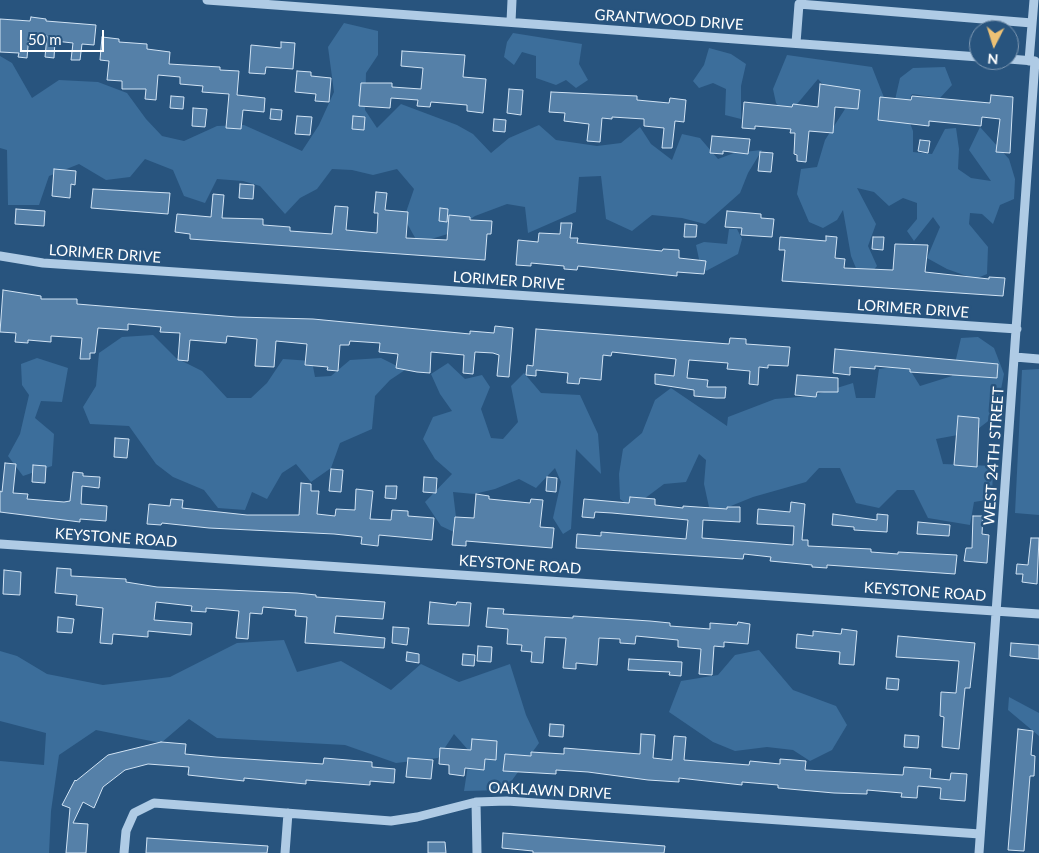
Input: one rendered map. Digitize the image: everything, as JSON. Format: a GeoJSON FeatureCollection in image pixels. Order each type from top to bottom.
{"type":"FeatureCollection","features":[{"type":"Feature","properties":{"kind":"street","name":"GRANTWOOD DRIVE"},"geometry":{"type":"LineString","coordinates":[[207,0],[969,56]]}},
{"type":"Feature","properties":{"kind":"street"},"geometry":{"type":"LineString","coordinates":[[510,22],[512,0]]}},
{"type":"Feature","properties":{"kind":"street","name":"WEST 24TH STREET"},"geometry":{"type":"LineString","coordinates":[[979,853],[1017,330],[1034,61],[1032,23],[1034,0]]}},
{"type":"Feature","properties":{"kind":"street"},"geometry":{"type":"LineString","coordinates":[[796,43],[799,2],[1032,23]]}},
{"type":"Feature","properties":{"kind":"street"},"geometry":{"type":"LineString","coordinates":[[1019,60],[1034,61]]}},
{"type":"Feature","properties":{"kind":"street","name":"LORIMER DRIVE"},"geometry":{"type":"LineString","coordinates":[[0,256],[43,263],[1017,330]]}},
{"type":"Feature","properties":{"kind":"street"},"geometry":{"type":"LineString","coordinates":[[1015,356],[1039,358]]}},
{"type":"Feature","properties":{"kind":"street","name":"KEYSTONE ROAD"},"geometry":{"type":"LineString","coordinates":[[0,544],[1039,614]]}},
{"type":"Feature","properties":{"kind":"street"},"geometry":{"type":"LineString","coordinates":[[476,802],[477,853]]}},
{"type":"Feature","properties":{"kind":"street","name":"OAKLAWN DRIVE"},"geometry":{"type":"LineString","coordinates":[[124,853],[126,831],[134,814],[154,803],[391,820],[417,817],[476,802],[527,802],[980,834]]}},
{"type":"Feature","properties":{"kind":"street"},"geometry":{"type":"LineString","coordinates":[[285,853],[288,813]]}},
{"type":"Feature","properties":{"kind":"shaded area"},"geometry":{"type":"Polygon","coordinates":[[[344,23],[378,31],[378,55],[366,73],[365,110],[377,128],[401,104],[457,125],[473,134],[491,153],[509,138],[539,125],[556,140],[597,146],[621,143],[640,127],[651,144],[672,160],[682,134],[700,138],[718,159],[734,153],[762,150],[748,173],[740,193],[705,224],[682,218],[652,215],[632,231],[606,219],[601,176],[579,177],[576,212],[528,233],[525,207],[507,204],[475,216],[451,233],[418,243],[404,218],[414,189],[397,169],[373,175],[352,170],[332,169],[317,189],[300,198],[285,214],[260,186],[243,181],[217,179],[205,203],[184,196],[173,170],[145,159],[130,177],[106,180],[79,164],[49,176],[39,205],[8,205],[7,150],[0,148],[0,56],[12,63],[32,98],[59,80],[98,82],[127,93],[146,119],[162,136],[184,141],[217,126],[244,125],[302,151],[319,125],[334,92],[328,47],[344,23]]]}},
{"type":"Feature","properties":{"kind":"shaded area"},"geometry":{"type":"Polygon","coordinates":[[[513,33],[582,44],[579,64],[588,80],[576,88],[566,80],[556,85],[536,78],[536,56],[522,52],[514,65],[504,57],[507,42],[513,33]]]}},
{"type":"Feature","properties":{"kind":"shaded area"},"geometry":{"type":"Polygon","coordinates":[[[709,48],[731,54],[746,64],[741,86],[741,119],[725,115],[726,89],[713,83],[699,88],[693,81],[704,65],[709,48]]]}},
{"type":"Feature","properties":{"kind":"shaded area"},"geometry":{"type":"Polygon","coordinates":[[[787,55],[872,67],[885,100],[894,104],[900,78],[913,68],[945,67],[952,85],[940,98],[912,94],[905,110],[913,131],[913,152],[932,154],[945,129],[956,128],[959,149],[958,169],[971,178],[991,181],[969,150],[980,127],[1009,159],[1015,179],[1014,199],[1000,205],[993,224],[982,214],[970,213],[969,224],[988,247],[987,274],[975,279],[947,269],[927,258],[940,227],[933,217],[914,241],[907,231],[917,219],[917,203],[903,198],[889,206],[874,192],[857,188],[876,224],[868,246],[877,266],[870,274],[858,273],[851,256],[843,210],[837,220],[823,228],[809,222],[797,194],[801,169],[817,167],[825,140],[845,109],[818,79],[787,116],[776,103],[773,89],[787,55]]]}},
{"type":"Feature","properties":{"kind":"shaded area"},"geometry":{"type":"Polygon","coordinates":[[[729,229],[737,229],[742,239],[738,254],[706,271],[700,264],[696,245],[704,242],[727,244],[729,229]]]}},
{"type":"Feature","properties":{"kind":"shaded area"},"geometry":{"type":"Polygon","coordinates":[[[153,335],[176,358],[202,371],[227,398],[251,398],[267,383],[283,359],[312,361],[315,377],[331,376],[350,360],[381,358],[405,370],[390,380],[375,396],[372,429],[340,443],[331,468],[311,482],[296,464],[282,473],[267,499],[252,492],[245,510],[218,508],[204,490],[173,477],[156,464],[129,426],[90,424],[83,407],[96,386],[99,353],[122,337],[153,335]]]}},
{"type":"Feature","properties":{"kind":"shaded area"},"geometry":{"type":"Polygon","coordinates":[[[978,337],[994,348],[1004,374],[996,415],[974,432],[936,439],[943,464],[993,466],[992,499],[974,502],[970,525],[928,518],[914,490],[897,490],[879,508],[856,503],[840,468],[819,468],[806,482],[753,497],[721,510],[709,507],[704,484],[706,460],[699,454],[686,482],[664,484],[632,508],[620,499],[619,474],[623,449],[642,433],[655,400],[671,388],[727,426],[728,417],[775,399],[811,396],[853,383],[856,398],[875,398],[879,369],[907,365],[920,386],[952,376],[961,338],[978,337]]]}},
{"type":"Feature","properties":{"kind":"shaded area"},"geometry":{"type":"Polygon","coordinates":[[[37,358],[68,368],[62,402],[41,401],[35,418],[54,434],[52,466],[23,476],[8,456],[20,434],[29,395],[22,385],[21,364],[37,358]]]}},
{"type":"Feature","properties":{"kind":"shaded area"},"geometry":{"type":"Polygon","coordinates":[[[448,363],[465,379],[482,375],[490,387],[481,409],[491,438],[503,439],[518,422],[511,386],[524,373],[541,393],[580,395],[598,434],[601,474],[576,449],[571,529],[563,534],[553,518],[561,482],[555,468],[536,488],[519,479],[495,489],[474,494],[453,492],[458,534],[441,526],[425,502],[452,474],[435,459],[423,439],[433,417],[452,411],[440,394],[431,374],[448,363]]]}},
{"type":"Feature","properties":{"kind":"shaded area"},"geometry":{"type":"Polygon","coordinates":[[[1039,369],[1039,515],[1015,513],[1022,370],[1039,369]]]}},
{"type":"Feature","properties":{"kind":"shaded area"},"geometry":{"type":"Polygon","coordinates":[[[284,640],[297,672],[341,661],[391,690],[421,664],[459,682],[510,664],[526,715],[539,743],[505,790],[464,791],[470,752],[454,734],[438,758],[396,763],[345,745],[217,738],[189,719],[161,743],[96,730],[59,755],[51,811],[49,853],[0,853],[0,761],[44,765],[46,733],[0,721],[0,651],[17,656],[47,674],[103,685],[170,677],[237,643],[284,640]]]}},
{"type":"Feature","properties":{"kind":"shaded area"},"geometry":{"type":"Polygon","coordinates":[[[759,650],[793,690],[836,706],[847,725],[832,750],[810,761],[793,750],[767,747],[735,751],[713,742],[669,712],[681,681],[718,675],[735,655],[759,650]]]}},
{"type":"Feature","properties":{"kind":"shaded area"},"geometry":{"type":"Polygon","coordinates":[[[1009,697],[1039,713],[1039,736],[1008,710],[1009,697]]]}},
{"type":"Feature","properties":{"kind":"building"},"geometry":{"type":"Polygon","coordinates":[[[31,17],[46,19],[46,21],[96,25],[94,45],[82,44],[80,60],[71,60],[73,43],[55,41],[54,58],[45,57],[47,36],[29,35],[27,58],[18,57],[19,53],[0,52],[0,19],[30,21],[31,17]]]}},
{"type":"Feature","properties":{"kind":"building"},"geometry":{"type":"Polygon","coordinates":[[[102,37],[119,39],[119,42],[147,44],[147,49],[170,52],[169,64],[220,67],[220,70],[239,71],[237,95],[265,98],[264,112],[243,110],[241,129],[226,128],[229,94],[202,92],[203,86],[180,84],[180,77],[158,75],[156,100],[145,99],[146,89],[122,89],[122,81],[107,80],[109,61],[100,60],[102,37]]]}},
{"type":"Feature","properties":{"kind":"building"},"geometry":{"type":"Polygon","coordinates":[[[281,42],[295,43],[293,69],[266,67],[265,74],[249,73],[251,45],[281,48],[281,42]]]}},
{"type":"Feature","properties":{"kind":"building"},"geometry":{"type":"Polygon","coordinates":[[[402,51],[465,55],[463,77],[486,79],[483,113],[467,111],[467,105],[431,102],[430,107],[417,106],[418,100],[391,98],[390,108],[359,106],[361,83],[392,83],[392,87],[421,89],[423,68],[401,66],[402,51]]]}},
{"type":"Feature","properties":{"kind":"building"},"geometry":{"type":"Polygon","coordinates":[[[297,71],[311,72],[311,76],[331,78],[329,102],[315,101],[316,94],[295,92],[297,71]]]}},
{"type":"Feature","properties":{"kind":"building"},"geometry":{"type":"Polygon","coordinates":[[[820,84],[860,90],[858,109],[835,107],[833,133],[809,131],[806,162],[797,161],[797,155],[794,154],[795,133],[790,133],[791,129],[755,126],[755,129],[742,128],[744,102],[792,107],[793,104],[818,107],[820,84]]]}},
{"type":"Feature","properties":{"kind":"building"},"geometry":{"type":"Polygon","coordinates":[[[509,89],[523,90],[521,115],[507,113],[509,89]]]}},
{"type":"Feature","properties":{"kind":"building"},"geometry":{"type":"Polygon","coordinates":[[[551,92],[637,96],[637,100],[669,103],[670,98],[686,100],[684,122],[675,121],[672,148],[662,148],[664,128],[644,126],[644,119],[602,118],[600,142],[587,141],[589,124],[564,121],[565,113],[549,112],[551,92]]]}},
{"type":"Feature","properties":{"kind":"building"},"geometry":{"type":"Polygon","coordinates":[[[991,95],[1013,97],[1010,153],[996,152],[1000,119],[982,117],[981,126],[929,121],[929,126],[878,120],[880,97],[911,100],[912,96],[990,103],[991,95]]]}},
{"type":"Feature","properties":{"kind":"building"},"geometry":{"type":"Polygon","coordinates":[[[171,96],[184,97],[183,109],[170,108],[171,96]]]}},
{"type":"Feature","properties":{"kind":"building"},"geometry":{"type":"Polygon","coordinates":[[[193,108],[207,109],[205,127],[192,126],[193,108]]]}},
{"type":"Feature","properties":{"kind":"building"},"geometry":{"type":"Polygon","coordinates":[[[271,109],[282,110],[281,120],[270,119],[271,109]]]}},
{"type":"Feature","properties":{"kind":"building"},"geometry":{"type":"Polygon","coordinates":[[[297,116],[312,117],[310,135],[295,134],[297,116]]]}},
{"type":"Feature","properties":{"kind":"building"},"geometry":{"type":"Polygon","coordinates":[[[353,116],[365,117],[364,130],[352,129],[353,116]]]}},
{"type":"Feature","properties":{"kind":"building"},"geometry":{"type":"Polygon","coordinates":[[[494,119],[506,120],[505,132],[493,131],[494,119]]]}},
{"type":"Feature","properties":{"kind":"building"},"geometry":{"type":"Polygon","coordinates":[[[712,136],[750,139],[748,154],[723,151],[723,154],[710,153],[712,136]]]}},
{"type":"Feature","properties":{"kind":"building"},"geometry":{"type":"Polygon","coordinates":[[[920,140],[930,141],[928,153],[918,151],[920,140]]]}},
{"type":"Feature","properties":{"kind":"building"},"geometry":{"type":"Polygon","coordinates":[[[760,152],[773,153],[771,172],[758,171],[760,152]]]}},
{"type":"Feature","properties":{"kind":"building"},"geometry":{"type":"Polygon","coordinates":[[[54,169],[76,171],[75,185],[71,184],[70,198],[52,196],[54,169]]]}},
{"type":"Feature","properties":{"kind":"building"},"geometry":{"type":"Polygon","coordinates":[[[240,184],[254,185],[253,199],[239,198],[240,184]]]}},
{"type":"Feature","properties":{"kind":"building"},"geometry":{"type":"Polygon","coordinates":[[[93,189],[170,193],[168,214],[91,208],[93,189]]]}},
{"type":"Feature","properties":{"kind":"building"},"geometry":{"type":"Polygon","coordinates":[[[376,192],[387,193],[385,210],[408,212],[406,238],[447,240],[449,215],[470,217],[470,220],[492,221],[491,234],[487,234],[485,260],[190,239],[190,234],[175,232],[177,214],[211,217],[213,194],[224,195],[222,218],[263,219],[263,225],[290,227],[290,231],[332,234],[335,206],[348,207],[346,230],[377,233],[378,213],[374,213],[376,192]]]}},
{"type":"Feature","properties":{"kind":"building"},"geometry":{"type":"Polygon","coordinates":[[[440,208],[448,209],[447,222],[439,221],[440,208]]]}},
{"type":"Feature","properties":{"kind":"building"},"geometry":{"type":"Polygon","coordinates":[[[16,209],[45,211],[44,226],[15,224],[16,209]]]}},
{"type":"Feature","properties":{"kind":"building"},"geometry":{"type":"Polygon","coordinates":[[[727,211],[761,214],[761,218],[774,219],[772,237],[741,235],[742,228],[725,227],[727,211]]]}},
{"type":"Feature","properties":{"kind":"building"},"geometry":{"type":"Polygon","coordinates":[[[561,223],[572,223],[570,238],[578,238],[577,243],[662,251],[663,249],[679,250],[679,258],[706,261],[704,274],[677,272],[677,276],[578,266],[577,270],[564,269],[564,266],[531,263],[531,266],[516,265],[518,240],[538,242],[539,233],[560,234],[561,223]]]}},
{"type":"Feature","properties":{"kind":"building"},"geometry":{"type":"Polygon","coordinates":[[[685,224],[697,225],[696,237],[684,237],[685,224]]]}},
{"type":"Feature","properties":{"kind":"building"},"geometry":{"type":"Polygon","coordinates":[[[826,236],[837,237],[835,258],[845,259],[844,268],[893,270],[895,244],[928,245],[925,272],[989,279],[989,277],[1005,278],[1003,296],[782,281],[785,250],[779,250],[780,237],[826,241],[826,236]]]}},
{"type":"Feature","properties":{"kind":"building"},"geometry":{"type":"Polygon","coordinates":[[[873,237],[884,237],[883,250],[872,249],[873,237]]]}},
{"type":"Feature","properties":{"kind":"building"},"geometry":{"type":"Polygon","coordinates":[[[3,290],[41,296],[41,299],[77,299],[77,304],[237,317],[313,319],[470,334],[470,331],[494,333],[495,326],[513,328],[509,377],[497,376],[499,355],[493,353],[475,352],[473,374],[463,373],[464,355],[431,352],[430,373],[417,372],[396,368],[398,354],[379,352],[380,343],[350,341],[349,345],[340,345],[338,371],[327,370],[328,367],[305,365],[307,344],[276,341],[274,367],[255,366],[257,339],[227,336],[226,343],[190,340],[188,361],[178,360],[180,333],[160,332],[161,327],[128,324],[128,330],[98,328],[95,353],[90,353],[90,359],[80,359],[82,338],[51,336],[51,342],[28,340],[28,343],[15,342],[16,333],[0,332],[3,290]]]}},
{"type":"Feature","properties":{"kind":"building"},"geometry":{"type":"Polygon","coordinates":[[[536,329],[729,344],[730,338],[746,339],[746,344],[790,347],[788,366],[768,365],[768,368],[759,367],[758,385],[749,384],[750,371],[727,369],[728,363],[689,360],[687,378],[708,380],[707,387],[726,387],[725,398],[716,398],[694,396],[694,390],[655,384],[655,374],[674,376],[676,359],[612,352],[611,356],[603,355],[601,380],[580,378],[579,384],[567,383],[568,373],[536,370],[536,376],[526,375],[527,365],[533,366],[536,329]]]}},
{"type":"Feature","properties":{"kind":"building"},"geometry":{"type":"Polygon","coordinates":[[[835,349],[998,364],[997,378],[910,372],[910,369],[875,366],[875,369],[850,367],[850,375],[833,373],[835,349]]]}},
{"type":"Feature","properties":{"kind":"building"},"geometry":{"type":"Polygon","coordinates":[[[797,375],[838,378],[838,392],[817,392],[816,397],[795,395],[797,375]]]}},
{"type":"Feature","properties":{"kind":"building"},"geometry":{"type":"Polygon","coordinates":[[[958,416],[979,418],[977,467],[954,465],[958,416]]]}},
{"type":"Feature","properties":{"kind":"building"},"geometry":{"type":"Polygon","coordinates":[[[115,438],[129,439],[127,458],[114,457],[115,438]]]}},
{"type":"Feature","properties":{"kind":"building"},"geometry":{"type":"Polygon","coordinates":[[[5,463],[16,464],[13,493],[28,494],[27,499],[70,501],[73,472],[83,473],[83,476],[100,477],[99,488],[82,486],[81,504],[107,506],[106,521],[80,519],[80,522],[0,512],[0,491],[2,492],[5,463]]]}},
{"type":"Feature","properties":{"kind":"building"},"geometry":{"type":"Polygon","coordinates":[[[33,465],[46,466],[45,483],[32,482],[33,465]]]}},
{"type":"Feature","properties":{"kind":"building"},"geometry":{"type":"Polygon","coordinates":[[[331,469],[343,470],[341,492],[329,491],[331,469]]]}},
{"type":"Feature","properties":{"kind":"building"},"geometry":{"type":"Polygon","coordinates":[[[424,477],[437,478],[436,493],[423,492],[424,477]]]}},
{"type":"Feature","properties":{"kind":"building"},"geometry":{"type":"Polygon","coordinates":[[[547,477],[557,478],[556,492],[546,491],[547,477]]]}},
{"type":"Feature","properties":{"kind":"building"},"geometry":{"type":"Polygon","coordinates":[[[301,483],[311,484],[311,491],[319,491],[317,514],[335,516],[336,509],[355,510],[356,489],[373,491],[370,519],[391,520],[392,510],[408,511],[408,516],[434,518],[432,540],[379,535],[378,546],[361,544],[362,537],[334,534],[209,528],[162,523],[161,525],[147,524],[149,504],[170,506],[171,499],[183,500],[182,508],[247,515],[299,515],[301,483]]]}},
{"type":"Feature","properties":{"kind":"building"},"geometry":{"type":"Polygon","coordinates":[[[386,486],[397,486],[396,499],[385,498],[386,486]]]}},
{"type":"Feature","properties":{"kind":"building"},"geometry":{"type":"Polygon","coordinates":[[[476,494],[489,496],[489,499],[530,503],[531,499],[543,500],[540,527],[554,528],[552,548],[466,541],[466,546],[452,545],[455,517],[474,518],[476,494]]]}},
{"type":"Feature","properties":{"kind":"building"},"geometry":{"type":"Polygon","coordinates":[[[630,497],[655,499],[655,505],[683,508],[683,506],[727,509],[727,507],[740,507],[740,522],[703,520],[702,538],[793,545],[794,526],[757,524],[758,509],[790,512],[791,502],[805,504],[802,540],[808,540],[808,546],[871,549],[871,552],[898,554],[898,552],[957,555],[955,574],[827,565],[827,568],[812,567],[812,565],[770,561],[771,557],[744,554],[743,559],[576,548],[577,534],[601,536],[601,532],[686,539],[688,520],[595,512],[594,518],[582,517],[584,499],[629,503],[630,497]]]}},
{"type":"Feature","properties":{"kind":"building"},"geometry":{"type":"Polygon","coordinates":[[[833,514],[877,520],[877,514],[888,515],[887,532],[854,530],[854,527],[832,525],[833,514]]]}},
{"type":"Feature","properties":{"kind":"building"},"geometry":{"type":"Polygon","coordinates":[[[973,516],[983,516],[982,534],[989,535],[987,563],[964,561],[966,548],[972,548],[973,516]]]}},
{"type":"Feature","properties":{"kind":"building"},"geometry":{"type":"Polygon","coordinates":[[[918,522],[950,525],[949,536],[917,534],[918,522]]]}},
{"type":"Feature","properties":{"kind":"building"},"geometry":{"type":"Polygon","coordinates":[[[1031,538],[1039,538],[1037,584],[1022,582],[1023,574],[1016,574],[1017,564],[1028,565],[1031,538]]]}},
{"type":"Feature","properties":{"kind":"building"},"geometry":{"type":"Polygon","coordinates":[[[57,568],[71,569],[71,576],[126,579],[126,582],[157,587],[297,593],[316,595],[316,597],[385,602],[383,619],[336,616],[334,633],[385,638],[384,648],[305,643],[307,617],[295,616],[296,610],[263,607],[262,614],[250,613],[248,639],[236,638],[239,611],[206,608],[206,612],[191,611],[192,606],[156,602],[154,620],[192,623],[191,635],[148,631],[148,637],[113,634],[112,644],[100,643],[103,608],[76,605],[77,595],[55,593],[57,568]]]}},
{"type":"Feature","properties":{"kind":"building"},"geometry":{"type":"Polygon","coordinates":[[[4,570],[21,572],[20,595],[3,594],[4,570]]]}},
{"type":"Feature","properties":{"kind":"building"},"geometry":{"type":"Polygon","coordinates":[[[430,602],[456,605],[457,602],[471,603],[469,626],[428,624],[430,602]]]}},
{"type":"Feature","properties":{"kind":"building"},"geometry":{"type":"Polygon","coordinates":[[[488,608],[504,609],[503,614],[650,621],[670,623],[670,626],[710,629],[710,623],[737,625],[738,622],[750,624],[748,644],[724,642],[724,647],[714,646],[712,675],[699,674],[701,649],[678,647],[678,640],[636,636],[635,644],[620,643],[620,639],[599,638],[597,665],[576,663],[576,669],[563,668],[566,638],[545,637],[543,663],[531,662],[532,652],[521,651],[522,645],[507,644],[508,629],[486,627],[488,608]]]}},
{"type":"Feature","properties":{"kind":"building"},"geometry":{"type":"Polygon","coordinates":[[[58,617],[74,619],[72,633],[57,632],[58,617]]]}},
{"type":"Feature","properties":{"kind":"building"},"geometry":{"type":"Polygon","coordinates":[[[393,627],[409,628],[407,645],[392,643],[393,627]]]}},
{"type":"Feature","properties":{"kind":"building"},"geometry":{"type":"Polygon","coordinates":[[[842,629],[857,631],[854,665],[839,664],[840,652],[796,648],[797,634],[813,636],[813,631],[841,634],[842,629]]]}},
{"type":"Feature","properties":{"kind":"building"},"geometry":{"type":"Polygon","coordinates":[[[898,636],[975,643],[970,688],[965,688],[959,749],[942,747],[944,717],[940,716],[941,692],[956,693],[959,661],[896,657],[898,636]]]}},
{"type":"Feature","properties":{"kind":"building"},"geometry":{"type":"Polygon","coordinates":[[[1011,643],[1039,645],[1039,659],[1010,656],[1011,643]]]}},
{"type":"Feature","properties":{"kind":"building"},"geometry":{"type":"Polygon","coordinates":[[[478,646],[492,647],[491,662],[477,661],[478,646]]]}},
{"type":"Feature","properties":{"kind":"building"},"geometry":{"type":"Polygon","coordinates":[[[407,652],[419,654],[419,663],[406,661],[407,652]]]}},
{"type":"Feature","properties":{"kind":"building"},"geometry":{"type":"Polygon","coordinates":[[[463,654],[475,655],[474,666],[462,665],[463,654]]]}},
{"type":"Feature","properties":{"kind":"building"},"geometry":{"type":"Polygon","coordinates":[[[629,659],[682,662],[681,676],[669,675],[670,672],[628,670],[629,659]]]}},
{"type":"Feature","properties":{"kind":"building"},"geometry":{"type":"Polygon","coordinates":[[[887,678],[899,679],[898,690],[886,689],[887,678]]]}},
{"type":"Feature","properties":{"kind":"building"},"geometry":{"type":"Polygon","coordinates":[[[550,724],[564,725],[563,737],[549,736],[550,724]]]}},
{"type":"Feature","properties":{"kind":"building"},"geometry":{"type":"Polygon","coordinates":[[[1018,729],[1033,731],[1031,755],[1035,756],[1034,776],[1030,776],[1024,851],[1008,850],[1018,729]]]}},
{"type":"Feature","properties":{"kind":"building"},"geometry":{"type":"Polygon","coordinates":[[[641,734],[655,735],[653,758],[672,760],[674,736],[686,737],[684,760],[749,765],[750,761],[780,764],[780,759],[806,761],[805,770],[903,775],[904,767],[931,769],[930,778],[950,780],[951,773],[967,774],[965,801],[940,799],[941,788],[918,786],[917,798],[901,797],[902,793],[867,790],[867,794],[834,793],[778,788],[778,785],[742,782],[742,785],[679,778],[679,782],[648,780],[556,770],[556,774],[503,771],[505,754],[531,756],[531,752],[564,754],[564,748],[640,754],[641,734]]]}},
{"type":"Feature","properties":{"kind":"building"},"geometry":{"type":"Polygon","coordinates":[[[905,735],[919,736],[918,748],[904,747],[905,735]]]}},
{"type":"Feature","properties":{"kind":"building"},"geometry":{"type":"Polygon","coordinates":[[[472,739],[497,741],[496,760],[485,759],[484,770],[465,768],[464,776],[449,774],[449,765],[439,764],[440,748],[471,750],[472,739]]]}},
{"type":"Feature","properties":{"kind":"building"},"geometry":{"type":"Polygon","coordinates":[[[161,742],[186,744],[185,754],[216,757],[323,764],[324,758],[372,762],[372,767],[395,769],[394,783],[370,781],[370,785],[306,780],[306,784],[244,778],[244,781],[188,775],[189,767],[148,764],[125,770],[103,787],[94,808],[83,802],[73,823],[88,824],[86,853],[66,853],[70,808],[62,805],[75,780],[108,755],[161,742]]]}},
{"type":"Feature","properties":{"kind":"building"},"geometry":{"type":"Polygon","coordinates":[[[408,758],[433,760],[431,779],[406,777],[408,758]]]}},
{"type":"Feature","properties":{"kind":"building"},"geometry":{"type":"Polygon","coordinates":[[[503,833],[665,846],[664,853],[533,853],[533,851],[502,848],[503,833]]]}},
{"type":"Feature","properties":{"kind":"building"},"geometry":{"type":"Polygon","coordinates":[[[147,838],[268,846],[267,853],[146,853],[147,838]]]}},
{"type":"Feature","properties":{"kind":"building"},"geometry":{"type":"Polygon","coordinates":[[[428,842],[445,842],[446,853],[428,853],[428,842]]]}}]}
